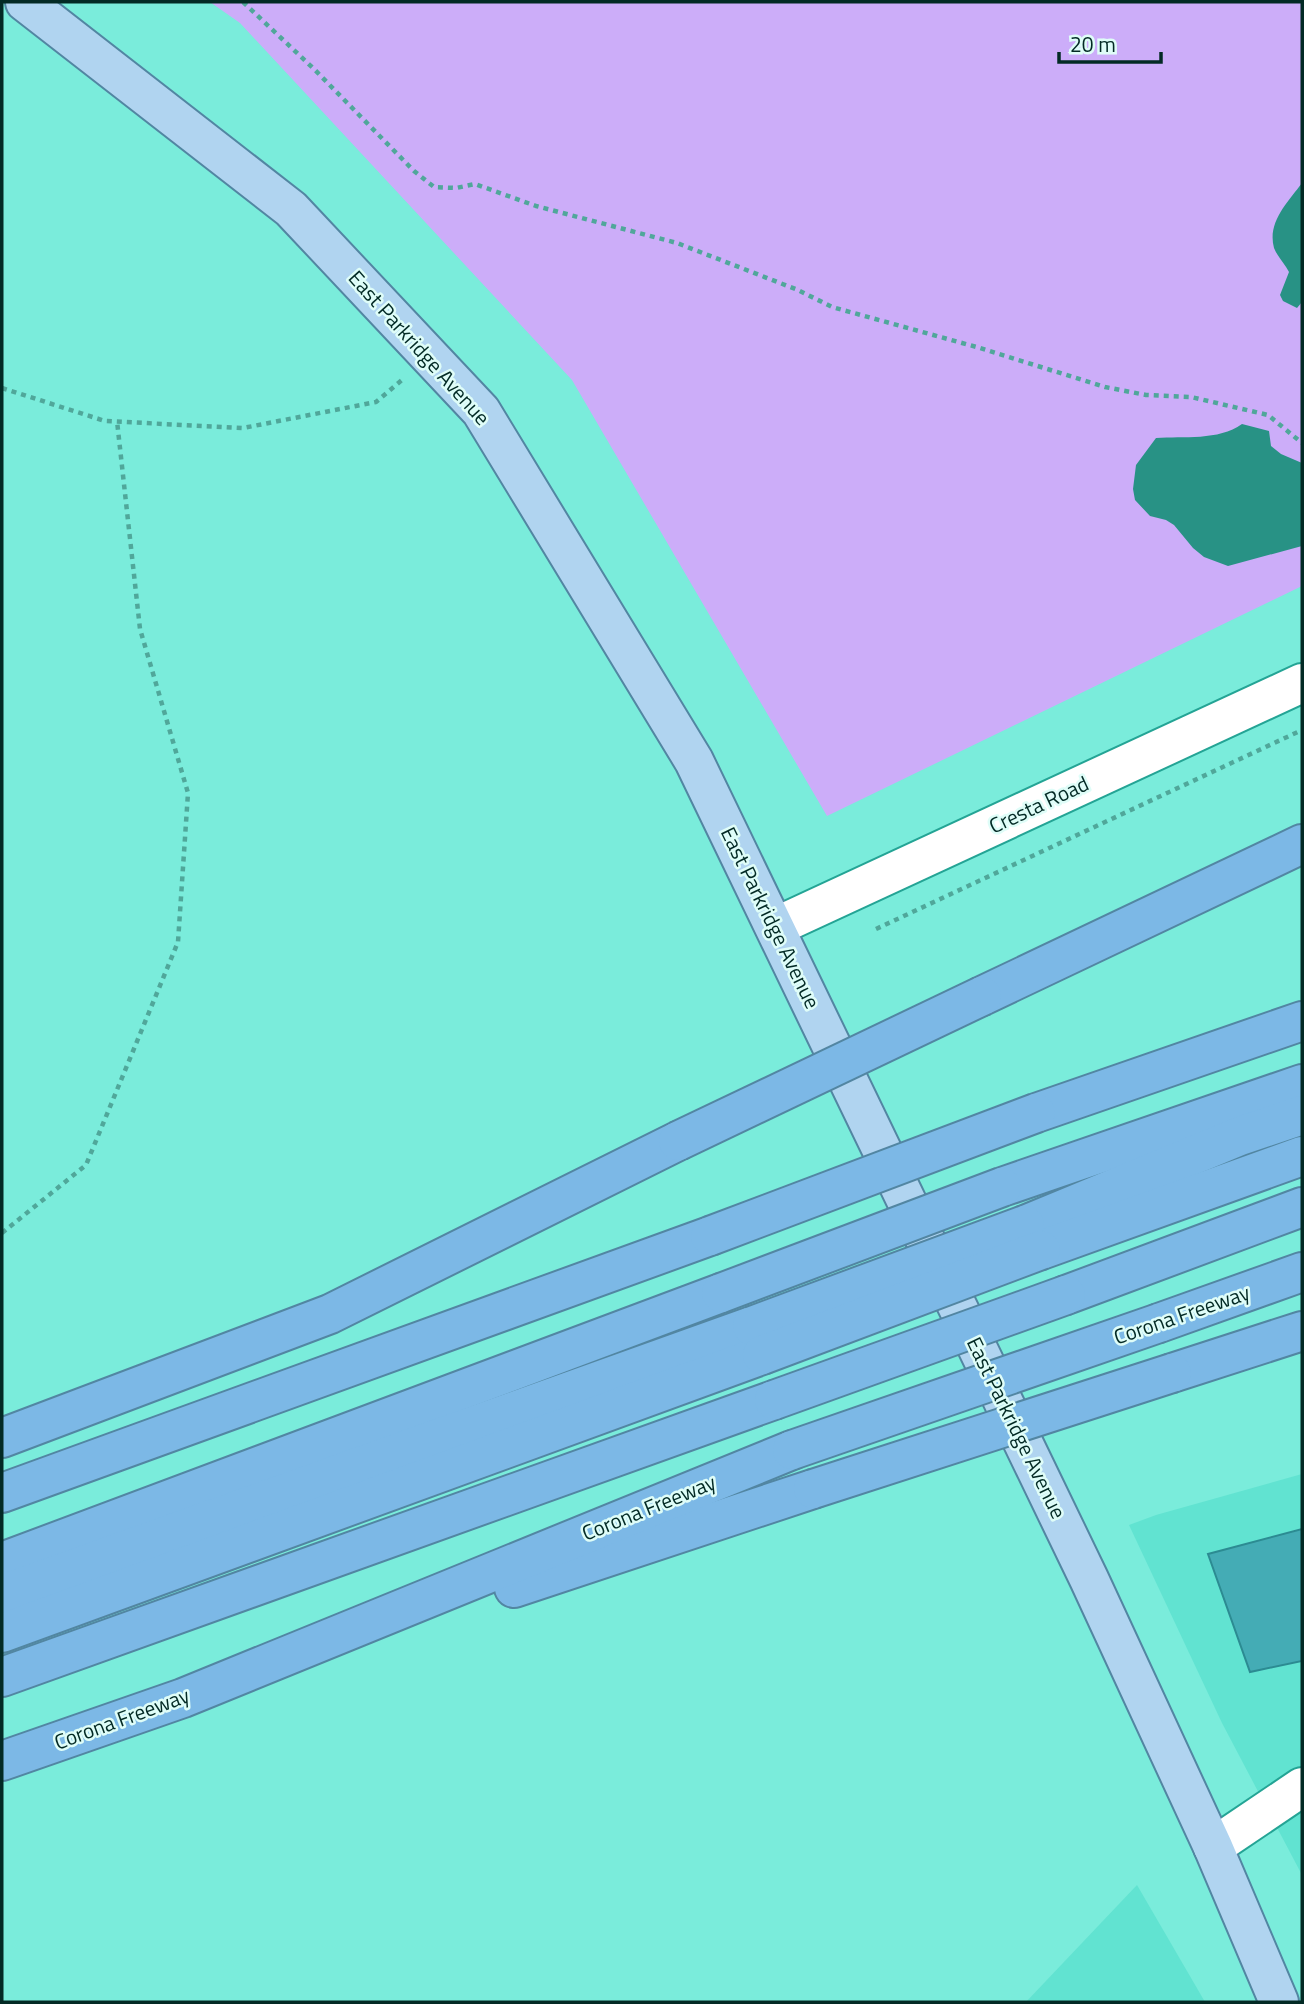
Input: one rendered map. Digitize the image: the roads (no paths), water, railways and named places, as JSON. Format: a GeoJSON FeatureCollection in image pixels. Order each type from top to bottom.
{"type":"FeatureCollection","features":[{"type":"Feature","properties":{"kind":"highway"},"geometry":{"type":"LineString","coordinates":[[2,1438],[330,1314],[678,1141],[1302,844]]}},
{"type":"Feature","properties":{"kind":"highway"},"geometry":{"type":"LineString","coordinates":[[2,1493],[710,1236],[1036,1113],[1302,1021]]}},
{"type":"Feature","properties":{"kind":"highway"},"geometry":{"type":"LineString","coordinates":[[2,1562],[1002,1187],[1302,1084]]}},
{"type":"Feature","properties":{"kind":"highway"},"geometry":{"type":"LineString","coordinates":[[1033,1238],[1240,1136],[1302,1115]]}},
{"type":"Feature","properties":{"kind":"highway"},"geometry":{"type":"LineString","coordinates":[[2,1633],[757,1340],[1033,1238],[1302,1156]]}},
{"type":"Feature","properties":{"kind":"highway"},"geometry":{"type":"LineString","coordinates":[[2,1677],[1066,1295],[1302,1207]]}},
{"type":"Feature","properties":{"kind":"highway","name":"Corona Freeway"},"geometry":{"type":"LineString","coordinates":[[2,1761],[183,1698],[792,1450],[1302,1272]]}},
{"type":"Feature","properties":{"kind":"highway"},"geometry":{"type":"LineString","coordinates":[[183,1698],[813,1489],[1302,1331]]}},
{"type":"Feature","properties":{"kind":"highway"},"geometry":{"type":"LineString","coordinates":[[2,1594],[757,1340]]}},
{"type":"Feature","properties":{"kind":"main road","name":"East Parkridge Avenue"},"geometry":{"type":"LineString","coordinates":[[25,2],[291,209],[481,411],[694,761],[1089,1579],[1213,1847],[1279,2002]]}},
{"type":"Feature","properties":{"kind":"street","name":"Cresta Road"},"geometry":{"type":"LineString","coordinates":[[775,927],[1302,683]]}},
{"type":"Feature","properties":{"kind":"street"},"geometry":{"type":"LineString","coordinates":[[1213,1847],[1302,1787]]}},
{"type":"Feature","properties":{"kind":"water"},"geometry":{"type":"Polygon","coordinates":[[[1302,183],[1302,302],[1297,308],[1283,301],[1280,295],[1289,272],[1275,251],[1273,230],[1280,213],[1302,183]]]}},
{"type":"Feature","properties":{"kind":"water"},"geometry":{"type":"Polygon","coordinates":[[[1242,424],[1269,431],[1271,446],[1281,454],[1302,463],[1302,546],[1228,566],[1204,557],[1174,525],[1150,516],[1135,500],[1133,489],[1136,465],[1156,438],[1212,435],[1242,424]]]}}]}
